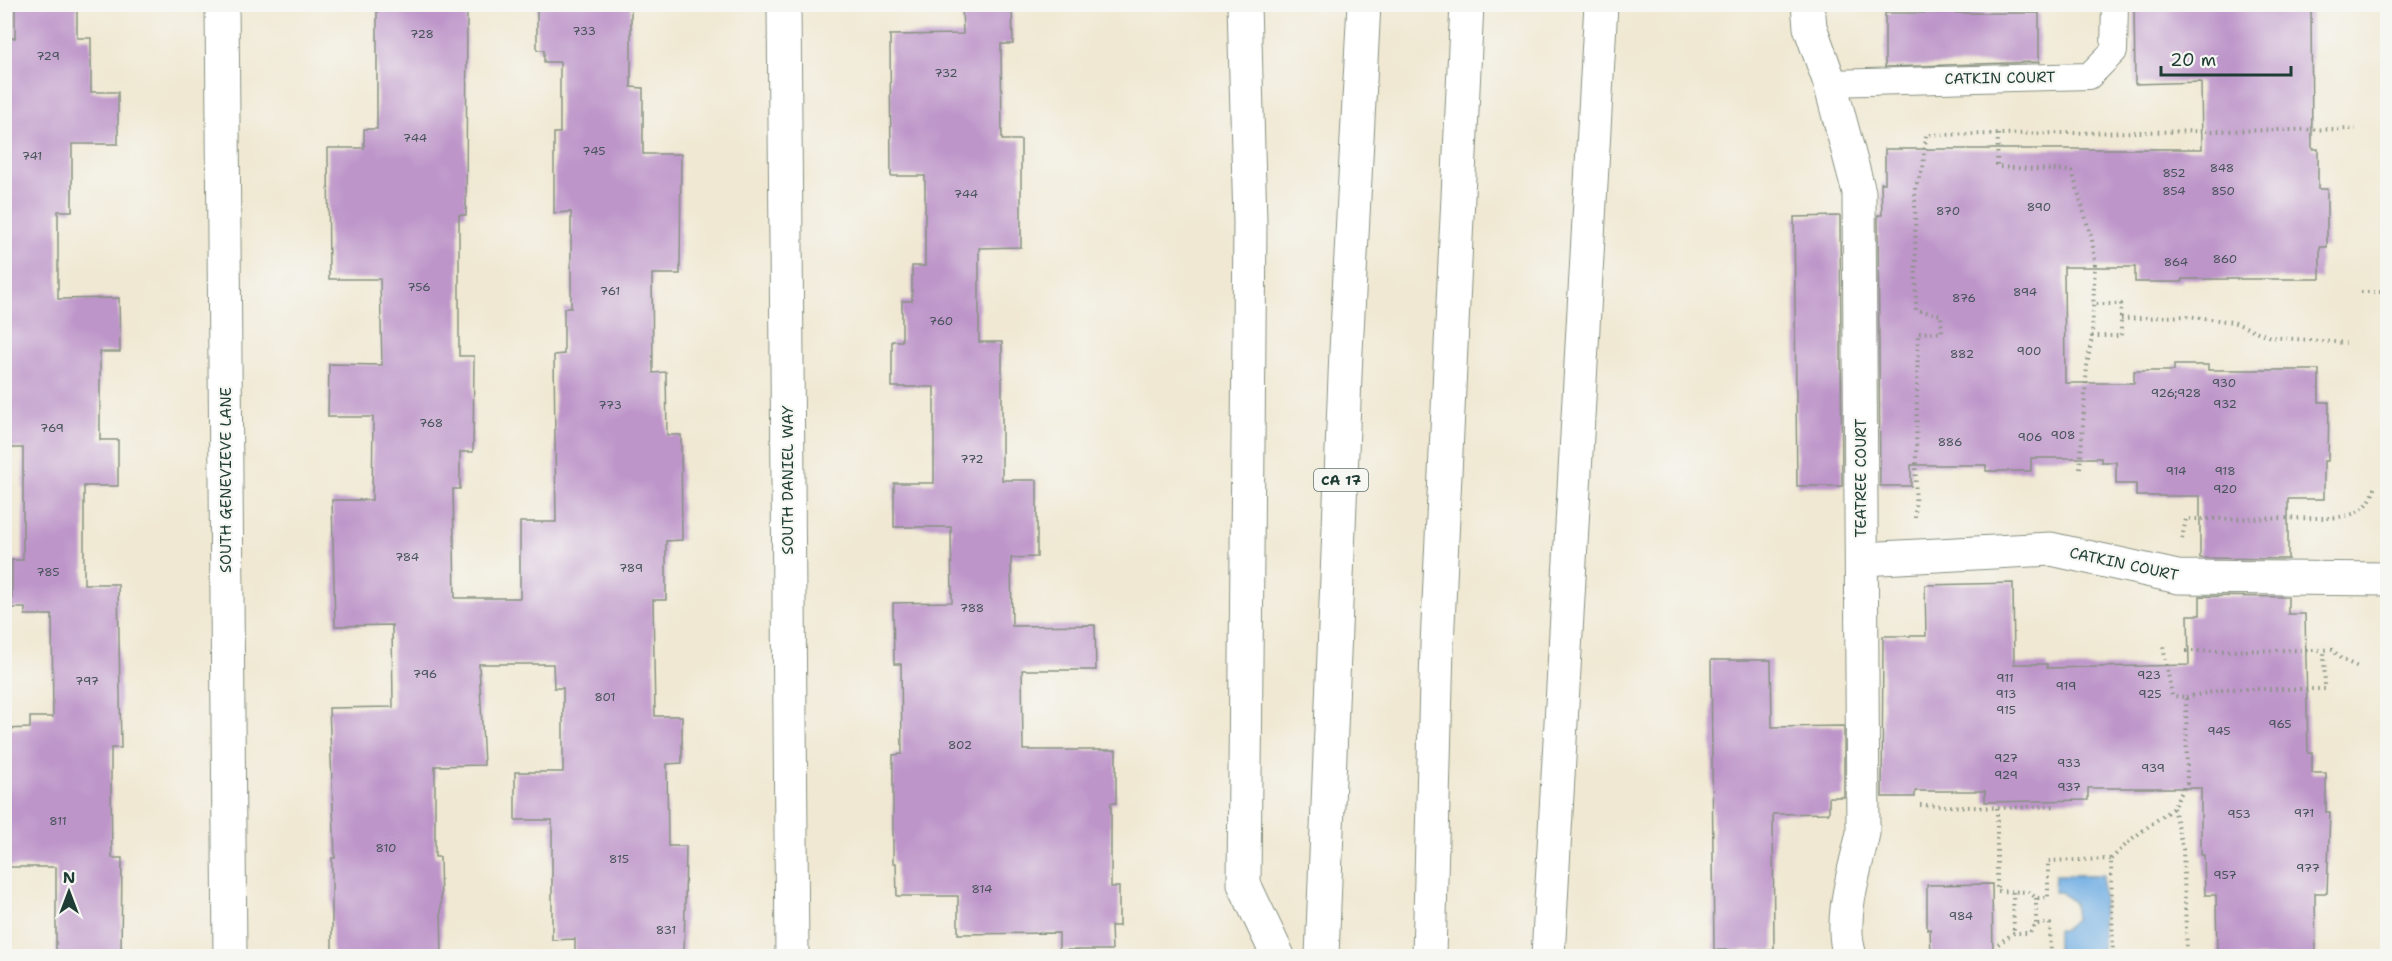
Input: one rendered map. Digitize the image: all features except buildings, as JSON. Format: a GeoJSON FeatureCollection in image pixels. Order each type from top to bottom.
{"type":"FeatureCollection","features":[{"type":"Feature","properties":{"kind":"main road","name":"SOUTH GENEVIEVE LANE"},"geometry":{"type":"LineString","coordinates":[[222,4],[230,957]]}},
{"type":"Feature","properties":{"kind":"main road","name":"SOUTH DANIEL WAY"},"geometry":{"type":"LineString","coordinates":[[784,4],[792,957]]}},
{"type":"Feature","properties":{"kind":"main road"},"geometry":{"type":"LineString","coordinates":[[1244,4],[1250,222],[1244,884],[1278,957]]}},
{"type":"Feature","properties":{"kind":"main road","name":"CA 17"},"geometry":{"type":"LineString","coordinates":[[1322,957],[1346,351],[1364,4]]}},
{"type":"Feature","properties":{"kind":"main road"},"geometry":{"type":"LineString","coordinates":[[1429,957],[1437,634],[1467,4]]}},
{"type":"Feature","properties":{"kind":"main road"},"geometry":{"type":"LineString","coordinates":[[1548,957],[1601,4]]}},
{"type":"Feature","properties":{"kind":"main road","name":"TEATREE COURT"},"geometry":{"type":"LineString","coordinates":[[1808,4],[1810,27],[1830,82],[1859,192],[1863,833],[1848,900],[1846,945],[1850,957]]}},
{"type":"Feature","properties":{"kind":"main road","name":"CATKIN COURT"},"geometry":{"type":"LineString","coordinates":[[1862,559],[2051,549],[2178,577],[2388,579]]}},
{"type":"Feature","properties":{"kind":"lane","name":"CATKIN COURT"},"geometry":{"type":"LineString","coordinates":[[1830,82],[2089,76],[2114,51],[2115,4]]}},
{"type":"Feature","properties":{"kind":"path"},"geometry":{"type":"LineString","coordinates":[[1915,528],[1918,333],[1942,332],[1941,315],[1916,310],[1915,188],[1923,168],[1926,135],[2356,129]]}},
{"type":"Feature","properties":{"kind":"path"},"geometry":{"type":"LineString","coordinates":[[1998,134],[1997,167],[2072,171],[2092,240],[2095,261],[2092,336],[2086,366],[2080,468]]}},
{"type":"Feature","properties":{"kind":"path"},"geometry":{"type":"LineString","coordinates":[[2361,292],[2388,292]]}},
{"type":"Feature","properties":{"kind":"path"},"geometry":{"type":"LineString","coordinates":[[2092,304],[2121,304],[2121,336],[2092,336]]}},
{"type":"Feature","properties":{"kind":"path"},"geometry":{"type":"LineString","coordinates":[[2121,319],[2187,315],[2233,322],[2270,337],[2346,343]]}},
{"type":"Feature","properties":{"kind":"path"},"geometry":{"type":"LineString","coordinates":[[2182,541],[2186,519],[2333,518],[2357,514],[2371,502],[2376,486]]}},
{"type":"Feature","properties":{"kind":"path"},"geometry":{"type":"LineString","coordinates":[[2163,645],[2172,696],[2186,697],[2228,689],[2325,689],[2324,650]]}},
{"type":"Feature","properties":{"kind":"path"},"geometry":{"type":"LineString","coordinates":[[2186,651],[2332,649],[2341,659],[2360,668]]}},
{"type":"Feature","properties":{"kind":"path"},"geometry":{"type":"LineString","coordinates":[[1997,808],[1997,891],[2029,892],[2036,898],[2049,898],[2048,861],[2111,859],[2133,838],[2173,808],[2187,783],[2186,697]]}},
{"type":"Feature","properties":{"kind":"path"},"geometry":{"type":"LineString","coordinates":[[1920,805],[1997,808],[2058,806]]}},
{"type":"Feature","properties":{"kind":"path"},"geometry":{"type":"LineString","coordinates":[[2173,808],[2183,849],[2187,957]]}},
{"type":"Feature","properties":{"kind":"path"},"geometry":{"type":"LineString","coordinates":[[2111,859],[2113,957]]}},
{"type":"Feature","properties":{"kind":"path"},"geometry":{"type":"LineString","coordinates":[[2013,892],[2014,933]]}},
{"type":"Feature","properties":{"kind":"path"},"geometry":{"type":"LineString","coordinates":[[1998,957],[1998,944],[2014,933],[2030,933],[2036,924],[2036,898]]}},
{"type":"Feature","properties":{"kind":"path"},"geometry":{"type":"LineString","coordinates":[[2036,924],[2050,924],[2051,957]]}},
{"type":"Feature","properties":{"kind":"water"},"geometry":{"type":"Polygon","coordinates":[[[2055,875],[2103,875],[2102,953],[2057,952],[2057,930],[2064,930],[2076,918],[2074,903],[2061,892],[2054,892],[2055,875]]]}}]}
